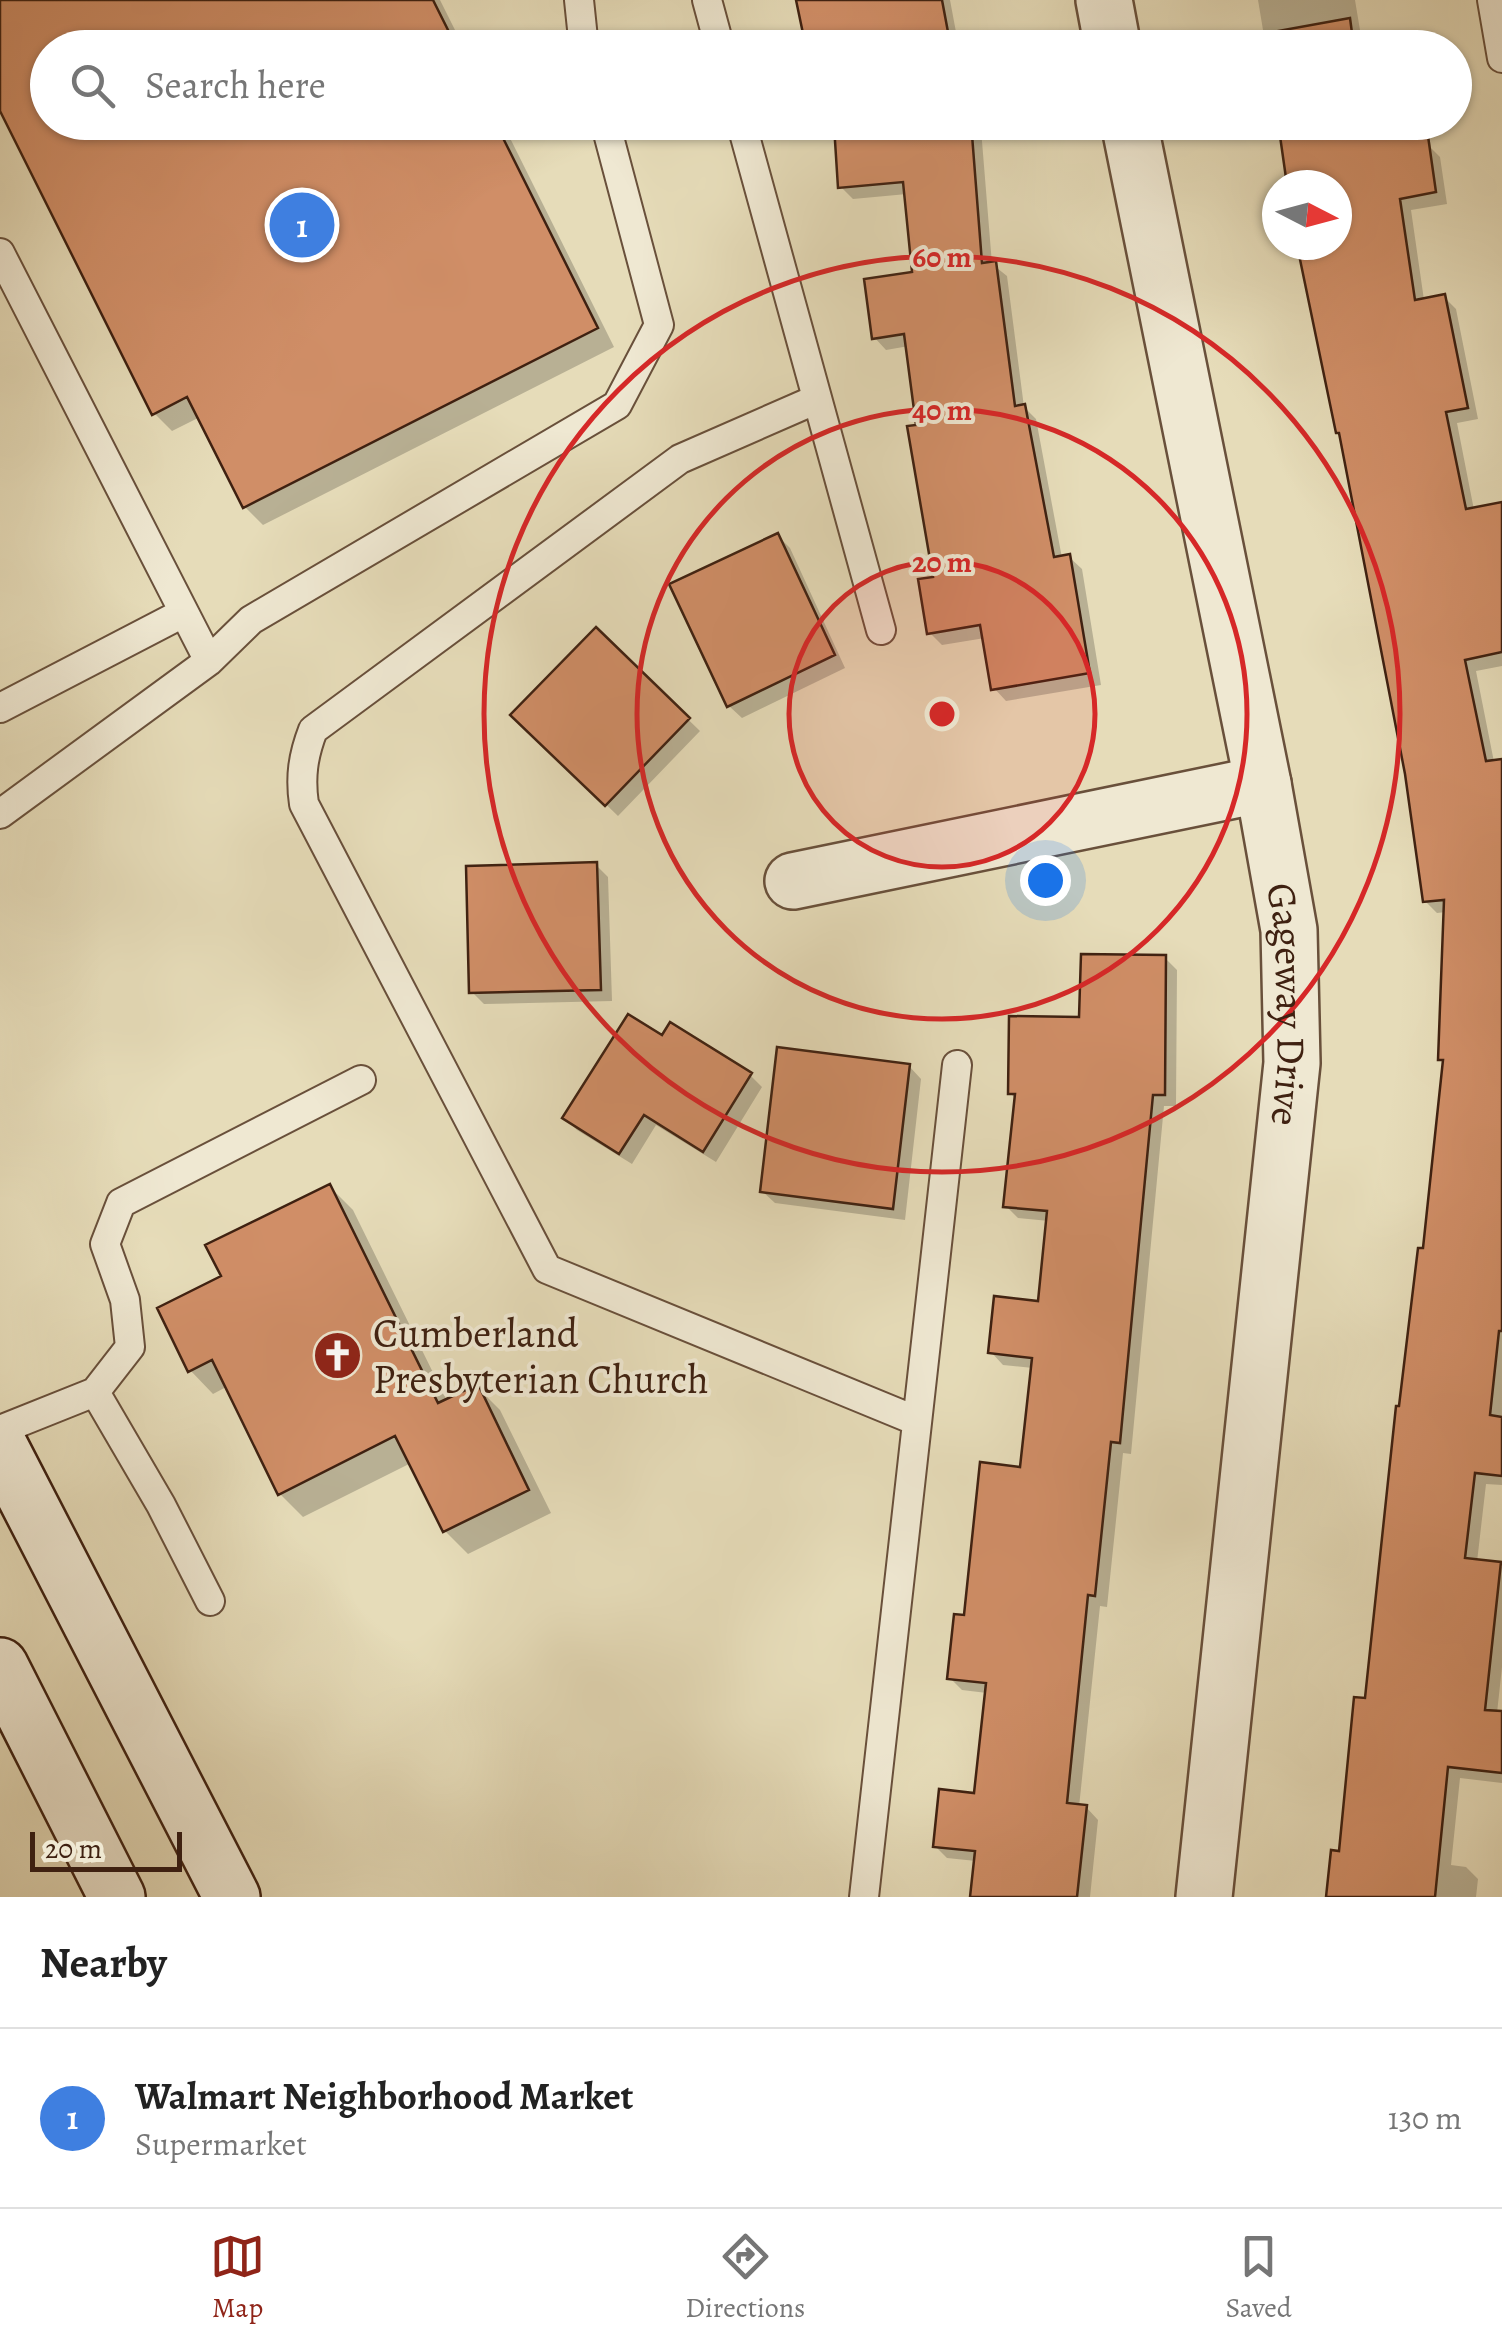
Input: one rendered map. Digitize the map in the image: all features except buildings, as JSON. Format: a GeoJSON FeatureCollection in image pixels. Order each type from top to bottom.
{"type":"FeatureCollection","features":[{"type":"Feature","properties":{"kind":"street"},"geometry":{"type":"LineString","coordinates":[[1104,0],[1110,30]]}},
{"type":"Feature","properties":{"kind":"street","name":"Gageway Drive"},"geometry":{"type":"LineString","coordinates":[[1133,140],[1289,930],[1292,1062],[1204,1897]]}},
{"type":"Feature","properties":{"kind":"street"},"geometry":{"type":"LineString","coordinates":[[794,881],[1263,784]]}},
{"type":"Feature","properties":{"kind":"street"},"geometry":{"type":"LineString","coordinates":[[0,1447],[232,1897]]}},
{"type":"Feature","properties":{"kind":"street"},"geometry":{"type":"LineString","coordinates":[[0,1666],[117,1897]]}},
{"type":"Feature","properties":{"kind":"lane"},"geometry":{"type":"LineString","coordinates":[[580,0],[582,30]]}},
{"type":"Feature","properties":{"kind":"lane"},"geometry":{"type":"LineString","coordinates":[[707,0],[715,30]]}},
{"type":"Feature","properties":{"kind":"lane"},"geometry":{"type":"LineString","coordinates":[[1492,0],[1502,58]]}},
{"type":"Feature","properties":{"kind":"lane"},"geometry":{"type":"LineString","coordinates":[[0,814],[209,661],[252,620],[617,405],[660,325],[609,140]]}},
{"type":"Feature","properties":{"kind":"lane"},"geometry":{"type":"LineString","coordinates":[[745,140],[881,630]]}},
{"type":"Feature","properties":{"kind":"lane"},"geometry":{"type":"LineString","coordinates":[[0,253],[209,661]]}},
{"type":"Feature","properties":{"kind":"lane"},"geometry":{"type":"LineString","coordinates":[[817,399],[680,459],[313,730],[304,753],[301,782],[304,804],[548,1269],[917,1420]]}},
{"type":"Feature","properties":{"kind":"lane"},"geometry":{"type":"LineString","coordinates":[[0,708],[183,612]]}},
{"type":"Feature","properties":{"kind":"lane"},"geometry":{"type":"LineString","coordinates":[[864,1897],[957,1066]]}},
{"type":"Feature","properties":{"kind":"lane"},"geometry":{"type":"LineString","coordinates":[[0,1430],[94,1392],[130,1347],[125,1300],[105,1244],[121,1202],[360,1080]]}},
{"type":"Feature","properties":{"kind":"lane"},"geometry":{"type":"LineString","coordinates":[[94,1392],[161,1505],[210,1601]]}},
{"type":"Feature","properties":{"kind":"place","name":"Walmart Neighborhood Market"},"geometry":{"type":"Point","coordinates":[302,225]}},
{"type":"Feature","properties":{"kind":"place","name":"Cumberland Presbyterian Church"},"geometry":{"type":"Point","coordinates":[338,1356]}}]}
